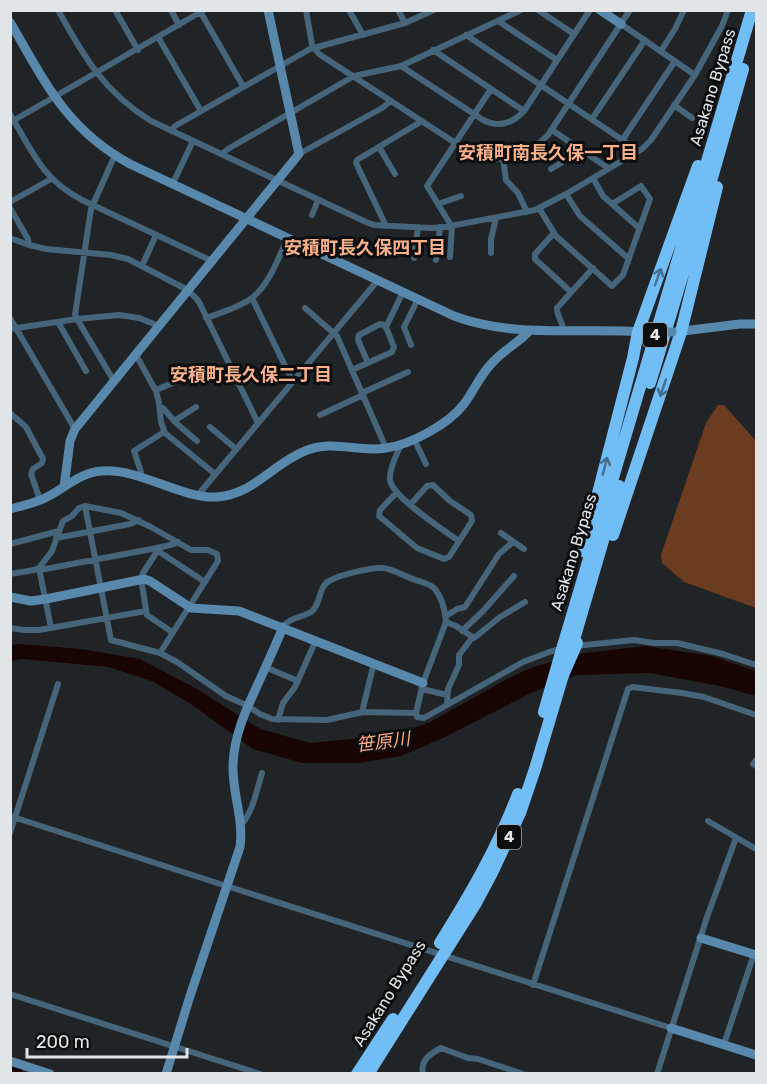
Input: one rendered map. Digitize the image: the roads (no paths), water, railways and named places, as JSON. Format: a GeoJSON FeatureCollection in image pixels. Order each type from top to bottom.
{"type":"FeatureCollection","features":[{"type":"Feature","properties":{"kind":"highway","name":"Asakano Bypass"},"geometry":{"type":"LineString","coordinates":[[368,1074],[439,953],[501,835],[528,767],[571,644],[714,171],[739,80],[752,23],[752,10]]}},
{"type":"Feature","properties":{"kind":"highway","name":"Asakano Bypass"},"geometry":{"type":"LineString","coordinates":[[548,710],[563,675],[752,23]]}},
{"type":"Feature","properties":{"kind":"highway"},"geometry":{"type":"LineString","coordinates":[[571,644],[568,609],[631,367],[752,23]]}},
{"type":"Feature","properties":{"kind":"highway"},"geometry":{"type":"LineString","coordinates":[[571,644],[676,332],[723,164],[739,80]]}},
{"type":"Feature","properties":{"kind":"highway","name":"Asakano Bypass"},"geometry":{"type":"LineString","coordinates":[[357,1074],[439,953]]}},
{"type":"Feature","properties":{"kind":"street"},"geometry":{"type":"LineString","coordinates":[[58,10],[96,74],[126,104],[144,117],[370,224],[418,227],[452,226],[539,208],[639,151],[651,140],[695,75],[722,26],[728,10]]}},
{"type":"Feature","properties":{"kind":"street"},"geometry":{"type":"LineString","coordinates":[[116,10],[138,50]]}},
{"type":"Feature","properties":{"kind":"street"},"geometry":{"type":"LineString","coordinates":[[171,10],[180,25]]}},
{"type":"Feature","properties":{"kind":"street"},"geometry":{"type":"LineString","coordinates":[[268,10],[299,154]]}},
{"type":"Feature","properties":{"kind":"street"},"geometry":{"type":"LineString","coordinates":[[306,10],[311,42],[313,48],[320,54],[455,142],[488,158],[503,158],[529,151],[544,139],[630,10]]}},
{"type":"Feature","properties":{"kind":"street"},"geometry":{"type":"LineString","coordinates":[[349,10],[363,35]]}},
{"type":"Feature","properties":{"kind":"street"},"geometry":{"type":"LineString","coordinates":[[398,10],[405,23]]}},
{"type":"Feature","properties":{"kind":"street"},"geometry":{"type":"LineString","coordinates":[[171,131],[175,126],[243,86],[313,48],[405,23],[434,10]]}},
{"type":"Feature","properties":{"kind":"street"},"geometry":{"type":"LineString","coordinates":[[222,154],[354,76],[401,66],[521,10]]}},
{"type":"Feature","properties":{"kind":"street"},"geometry":{"type":"LineString","coordinates":[[538,10],[574,34]]}},
{"type":"Feature","properties":{"kind":"street"},"geometry":{"type":"LineString","coordinates":[[401,66],[474,115],[491,124],[502,125],[524,111],[590,10]]}},
{"type":"Feature","properties":{"kind":"street"},"geometry":{"type":"LineString","coordinates":[[600,10],[695,75]]}},
{"type":"Feature","properties":{"kind":"street"},"geometry":{"type":"LineString","coordinates":[[661,51],[684,10]]}},
{"type":"Feature","properties":{"kind":"street"},"geometry":{"type":"LineString","coordinates":[[212,261],[68,193],[51,179],[38,163],[12,119],[96,74],[203,11],[243,86]]}},
{"type":"Feature","properties":{"kind":"street"},"geometry":{"type":"LineString","coordinates":[[498,21],[557,60]]}},
{"type":"Feature","properties":{"kind":"street"},"geometry":{"type":"LineString","coordinates":[[10,22],[54,97],[83,130],[115,155],[470,322],[504,329],[643,332],[676,332],[756,324]]}},
{"type":"Feature","properties":{"kind":"street"},"geometry":{"type":"LineString","coordinates":[[466,35],[639,151]]}},
{"type":"Feature","properties":{"kind":"street"},"geometry":{"type":"LineString","coordinates":[[158,38],[201,111]]}},
{"type":"Feature","properties":{"kind":"street"},"geometry":{"type":"LineString","coordinates":[[592,119],[645,40]]}},
{"type":"Feature","properties":{"kind":"street"},"geometry":{"type":"LineString","coordinates":[[433,50],[524,111]]}},
{"type":"Feature","properties":{"kind":"street"},"geometry":{"type":"LineString","coordinates":[[623,139],[675,61]]}},
{"type":"Feature","properties":{"kind":"street"},"geometry":{"type":"LineString","coordinates":[[450,257],[452,226],[427,186],[491,89]]}},
{"type":"Feature","properties":{"kind":"street"},"geometry":{"type":"LineString","coordinates":[[64,487],[70,441],[75,429],[299,154],[391,101]]}},
{"type":"Feature","properties":{"kind":"street"},"geometry":{"type":"LineString","coordinates":[[674,105],[692,118]]}},
{"type":"Feature","properties":{"kind":"street"},"geometry":{"type":"LineString","coordinates":[[386,226],[356,163],[358,158],[422,121]]}},
{"type":"Feature","properties":{"kind":"street"},"geometry":{"type":"LineString","coordinates":[[552,130],[608,168]]}},
{"type":"Feature","properties":{"kind":"street"},"geometry":{"type":"LineString","coordinates":[[173,183],[193,141]]}},
{"type":"Feature","properties":{"kind":"street"},"geometry":{"type":"LineString","coordinates":[[379,147],[395,174]]}},
{"type":"Feature","properties":{"kind":"street"},"geometry":{"type":"LineString","coordinates":[[551,169],[581,150]]}},
{"type":"Feature","properties":{"kind":"street"},"geometry":{"type":"LineString","coordinates":[[114,381],[75,314],[92,205],[115,155]]}},
{"type":"Feature","properties":{"kind":"street"},"geometry":{"type":"LineString","coordinates":[[503,158],[506,180],[518,193],[527,212]]}},
{"type":"Feature","properties":{"kind":"street"},"geometry":{"type":"LineString","coordinates":[[593,178],[603,196],[639,228]]}},
{"type":"Feature","properties":{"kind":"street"},"geometry":{"type":"LineString","coordinates":[[10,202],[51,179]]}},
{"type":"Feature","properties":{"kind":"street"},"geometry":{"type":"LineString","coordinates":[[539,208],[554,233],[612,286],[623,275],[650,199],[641,186],[612,204]]}},
{"type":"Feature","properties":{"kind":"street"},"geometry":{"type":"LineString","coordinates":[[567,194],[580,216],[629,260]]}},
{"type":"Feature","properties":{"kind":"street"},"geometry":{"type":"LineString","coordinates":[[438,204],[461,196]]}},
{"type":"Feature","properties":{"kind":"street"},"geometry":{"type":"LineString","coordinates":[[312,215],[318,200]]}},
{"type":"Feature","properties":{"kind":"street"},"geometry":{"type":"LineString","coordinates":[[10,208],[28,239],[29,245]]}},
{"type":"Feature","properties":{"kind":"street"},"geometry":{"type":"LineString","coordinates":[[491,253],[490,239],[495,218]]}},
{"type":"Feature","properties":{"kind":"street"},"geometry":{"type":"LineString","coordinates":[[414,258],[418,227]]}},
{"type":"Feature","properties":{"kind":"street"},"geometry":{"type":"LineString","coordinates":[[436,260],[440,227]]}},
{"type":"Feature","properties":{"kind":"street"},"geometry":{"type":"LineString","coordinates":[[554,233],[535,254],[535,259],[571,292]]}},
{"type":"Feature","properties":{"kind":"street"},"geometry":{"type":"LineString","coordinates":[[142,266],[156,235]]}},
{"type":"Feature","properties":{"kind":"street"},"geometry":{"type":"LineString","coordinates":[[206,318],[243,304],[252,298],[264,286],[288,237]]}},
{"type":"Feature","properties":{"kind":"street"},"geometry":{"type":"LineString","coordinates":[[10,238],[51,250],[119,256],[188,291],[197,299],[258,423]]}},
{"type":"Feature","properties":{"kind":"street"},"geometry":{"type":"LineString","coordinates":[[564,331],[556,311],[593,268]]}},
{"type":"Feature","properties":{"kind":"street"},"geometry":{"type":"LineString","coordinates":[[198,495],[378,280]]}},
{"type":"Feature","properties":{"kind":"street"},"geometry":{"type":"LineString","coordinates":[[386,328],[403,292]]}},
{"type":"Feature","properties":{"kind":"street"},"geometry":{"type":"LineString","coordinates":[[252,298],[293,382]]}},
{"type":"Feature","properties":{"kind":"street"},"geometry":{"type":"LineString","coordinates":[[411,345],[404,327],[418,299]]}},
{"type":"Feature","properties":{"kind":"street"},"geometry":{"type":"LineString","coordinates":[[305,308],[337,336],[386,448]]}},
{"type":"Feature","properties":{"kind":"street"},"geometry":{"type":"LineString","coordinates":[[13,328],[119,315],[139,318],[159,326]]}},
{"type":"Feature","properties":{"kind":"street"},"geometry":{"type":"LineString","coordinates":[[10,318],[13,328],[75,429]]}},
{"type":"Feature","properties":{"kind":"street"},"geometry":{"type":"LineString","coordinates":[[58,322],[86,371]]}},
{"type":"Feature","properties":{"kind":"street"},"geometry":{"type":"LineString","coordinates":[[352,370],[368,363],[393,352],[394,347],[384,325],[380,324],[359,335],[358,340],[368,363]]}},
{"type":"Feature","properties":{"kind":"street"},"geometry":{"type":"LineString","coordinates":[[10,509],[40,500],[80,477],[96,471],[117,472],[198,495],[215,497],[240,492],[297,454],[314,448],[336,445],[375,449],[401,445],[454,415],[465,403],[492,362],[530,330]]}},
{"type":"Feature","properties":{"kind":"street"},"geometry":{"type":"LineString","coordinates":[[136,355],[156,390],[164,432],[215,474]]}},
{"type":"Feature","properties":{"kind":"street"},"geometry":{"type":"LineString","coordinates":[[320,415],[408,372]]}},
{"type":"Feature","properties":{"kind":"street"},"geometry":{"type":"LineString","coordinates":[[156,390],[175,382]]}},
{"type":"Feature","properties":{"kind":"street"},"geometry":{"type":"LineString","coordinates":[[174,421],[196,407]]}},
{"type":"Feature","properties":{"kind":"street"},"geometry":{"type":"LineString","coordinates":[[160,408],[163,408],[197,441]]}},
{"type":"Feature","properties":{"kind":"street"},"geometry":{"type":"LineString","coordinates":[[10,413],[26,427],[44,459],[31,474],[40,500]]}},
{"type":"Feature","properties":{"kind":"street"},"geometry":{"type":"LineString","coordinates":[[210,427],[236,449]]}},
{"type":"Feature","properties":{"kind":"street"},"geometry":{"type":"LineString","coordinates":[[141,478],[134,451],[164,432]]}},
{"type":"Feature","properties":{"kind":"street"},"geometry":{"type":"LineString","coordinates":[[414,439],[426,464]]}},
{"type":"Feature","properties":{"kind":"street"},"geometry":{"type":"LineString","coordinates":[[401,445],[390,479],[392,486],[410,505],[459,541]]}},
{"type":"Feature","properties":{"kind":"street"},"geometry":{"type":"LineString","coordinates":[[397,492],[379,515],[417,548],[445,559],[449,557],[472,521],[471,515],[450,501],[434,486],[427,486],[410,505]]}},
{"type":"Feature","properties":{"kind":"street"},"geometry":{"type":"LineString","coordinates":[[85,506],[111,640],[160,653],[226,696],[264,716],[278,720],[306,718],[327,720],[362,712],[416,713]]}},
{"type":"Feature","properties":{"kind":"street"},"geometry":{"type":"LineString","coordinates":[[51,628],[40,569],[52,551],[64,520],[85,506],[121,513],[139,520],[191,550],[208,550],[217,554],[218,561],[160,653]]}},
{"type":"Feature","properties":{"kind":"street"},"geometry":{"type":"LineString","coordinates":[[10,544],[58,534],[90,532],[139,520]]}},
{"type":"Feature","properties":{"kind":"street"},"geometry":{"type":"LineString","coordinates":[[501,533],[524,549]]}},
{"type":"Feature","properties":{"kind":"street"},"geometry":{"type":"LineString","coordinates":[[10,574],[158,549],[178,542]]}},
{"type":"Feature","properties":{"kind":"street"},"geometry":{"type":"LineString","coordinates":[[513,542],[500,554],[465,607],[458,609],[446,619],[422,686],[417,717],[424,718],[523,662],[552,651],[585,644],[634,640],[677,643],[756,665]]}},
{"type":"Feature","properties":{"kind":"street"},"geometry":{"type":"LineString","coordinates":[[158,549],[141,580],[146,611],[149,617],[172,632]]}},
{"type":"Feature","properties":{"kind":"street"},"geometry":{"type":"LineString","coordinates":[[158,549],[205,582]]}},
{"type":"Feature","properties":{"kind":"street"},"geometry":{"type":"LineString","coordinates":[[166,1074],[240,847],[241,825],[233,764],[236,738],[283,627],[287,622],[311,611],[329,581],[365,569],[384,568],[431,585],[440,597],[446,619],[472,638]]}},
{"type":"Feature","properties":{"kind":"street"},"geometry":{"type":"LineString","coordinates":[[462,631],[514,576]]}},
{"type":"Feature","properties":{"kind":"street"},"geometry":{"type":"LineString","coordinates":[[10,597],[31,601],[46,599],[144,579],[189,607],[239,611],[374,663],[447,695]]}},
{"type":"Feature","properties":{"kind":"street"},"geometry":{"type":"LineString","coordinates":[[447,704],[448,687],[459,665],[459,654],[472,638],[525,602]]}},
{"type":"Feature","properties":{"kind":"street"},"geometry":{"type":"LineString","coordinates":[[10,628],[36,630],[146,611]]}},
{"type":"Feature","properties":{"kind":"street"},"geometry":{"type":"LineString","coordinates":[[278,720],[283,703],[294,690],[316,640]]}},
{"type":"Feature","properties":{"kind":"street"},"geometry":{"type":"LineString","coordinates":[[362,712],[374,663]]}},
{"type":"Feature","properties":{"kind":"street"},"geometry":{"type":"LineString","coordinates":[[266,667],[298,681]]}},
{"type":"Feature","properties":{"kind":"street"},"geometry":{"type":"LineString","coordinates":[[10,832],[58,684]]}},
{"type":"Feature","properties":{"kind":"street"},"geometry":{"type":"LineString","coordinates":[[533,985],[628,689],[632,687],[704,697],[756,715]]}},
{"type":"Feature","properties":{"kind":"street"},"geometry":{"type":"LineString","coordinates":[[756,759],[753,764],[756,766]]}},
{"type":"Feature","properties":{"kind":"street"},"geometry":{"type":"LineString","coordinates":[[241,825],[252,804],[262,773]]}},
{"type":"Feature","properties":{"kind":"street"},"geometry":{"type":"LineString","coordinates":[[13,817],[756,1055]]}},
{"type":"Feature","properties":{"kind":"street"},"geometry":{"type":"LineString","coordinates":[[708,821],[756,849]]}},
{"type":"Feature","properties":{"kind":"street"},"geometry":{"type":"LineString","coordinates":[[657,1074],[707,917],[736,838]]}},
{"type":"Feature","properties":{"kind":"street"},"geometry":{"type":"LineString","coordinates":[[701,938],[755,954],[724,1044]]}},
{"type":"Feature","properties":{"kind":"street"},"geometry":{"type":"LineString","coordinates":[[10,994],[260,1074]]}},
{"type":"Feature","properties":{"kind":"street"},"geometry":{"type":"LineString","coordinates":[[423,1074],[421,1067],[423,1063],[441,1048],[524,1074]]}},
{"type":"Feature","properties":{"kind":"street"},"geometry":{"type":"LineString","coordinates":[[10,1061],[50,1074]]}},
{"type":"Feature","properties":{"kind":"water","name":"笹原川"},"geometry":{"type":"Polygon","coordinates":[[[10,645],[81,649],[140,659],[199,690],[260,729],[310,743],[394,735],[430,722],[533,667],[585,653],[645,646],[712,656],[756,671],[756,696],[720,686],[650,673],[576,675],[531,693],[443,738],[401,756],[359,763],[302,763],[253,749],[191,704],[152,681],[108,667],[22,659],[11,661],[10,645]]]}},
{"type":"Feature","properties":{"kind":"waterway"},"geometry":{"type":"LineString","coordinates":[[10,1060],[19,1074]]}},
{"type":"Feature","properties":{"kind":"district","name":"安積町南長久保一丁目"},"geometry":{"type":"Point","coordinates":[548,153]}},
{"type":"Feature","properties":{"kind":"district","name":"安積町長久保四丁目"},"geometry":{"type":"Point","coordinates":[365,248]}},
{"type":"Feature","properties":{"kind":"district","name":"安積町長久保二丁目"},"geometry":{"type":"Point","coordinates":[251,375]}}]}
